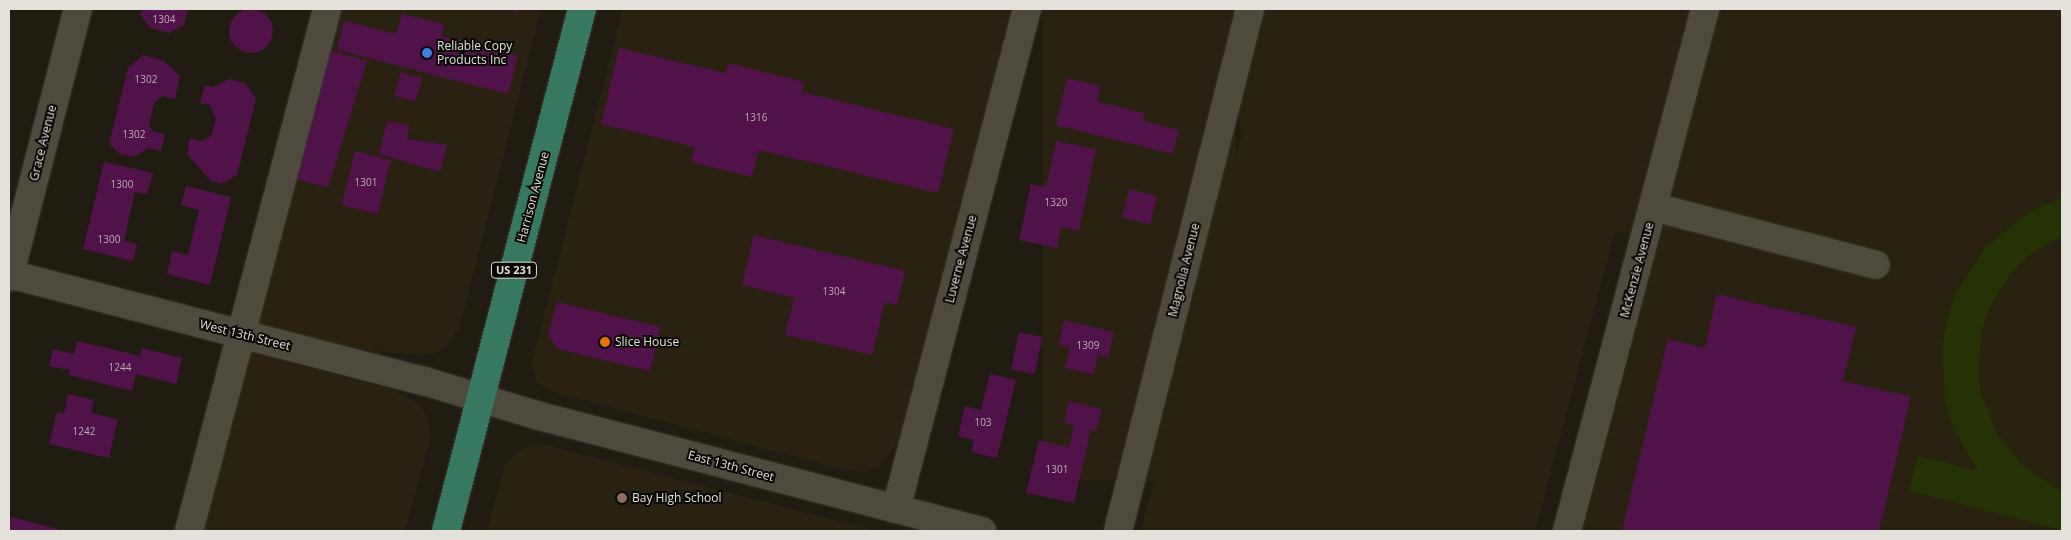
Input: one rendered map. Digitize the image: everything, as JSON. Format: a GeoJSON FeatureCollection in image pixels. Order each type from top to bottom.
{"type":"FeatureCollection","features":[{"type":"Feature","properties":{"kind":"main road","name":"Harrison Avenue"},"geometry":{"type":"LineString","coordinates":[[446,531],[582,9]]}},
{"type":"Feature","properties":{"kind":"street","name":"Grace Avenue"},"geometry":{"type":"LineString","coordinates":[[9,275],[78,9]]}},
{"type":"Feature","properties":{"kind":"street"},"geometry":{"type":"LineString","coordinates":[[189,531],[327,9]]}},
{"type":"Feature","properties":{"kind":"street","name":"Luverne Avenue"},"geometry":{"type":"LineString","coordinates":[[896,509],[1026,9]]}},
{"type":"Feature","properties":{"kind":"street","name":"Magnolia Avenue"},"geometry":{"type":"LineString","coordinates":[[1118,531],[1250,9]]}},
{"type":"Feature","properties":{"kind":"street","name":"McKenzie Avenue"},"geometry":{"type":"LineString","coordinates":[[1567,531],[1705,9]]}},
{"type":"Feature","properties":{"kind":"street"},"geometry":{"type":"LineString","coordinates":[[1654,207],[1876,265]]}},
{"type":"Feature","properties":{"kind":"street","name":"West 13th Street"},"geometry":{"type":"LineString","coordinates":[[9,275],[480,397]]}},
{"type":"Feature","properties":{"kind":"street","name":"East 13th Street"},"geometry":{"type":"LineString","coordinates":[[480,397],[982,531]]}},
{"type":"Feature","properties":{"kind":"shaded area"},"geometry":{"type":"Polygon","coordinates":[[[318,9],[541,9],[459,329],[448,345],[437,353],[421,355],[371,351],[237,320],[318,9]]]}},
{"type":"Feature","properties":{"kind":"shaded area"},"geometry":{"type":"Polygon","coordinates":[[[623,9],[1015,9],[902,436],[880,466],[863,472],[841,469],[550,391],[537,382],[532,362],[623,9]]]}},
{"type":"Feature","properties":{"kind":"shaded area"},"geometry":{"type":"Polygon","coordinates":[[[1042,9],[1236,9],[1236,481],[1042,481],[1042,9]]]}},
{"type":"Feature","properties":{"kind":"shaded area"},"geometry":{"type":"Polygon","coordinates":[[[1263,9],[1691,9],[1631,234],[1615,231],[1535,531],[1144,531],[1144,518],[1241,138],[1238,112],[1263,9]]]}},
{"type":"Feature","properties":{"kind":"shaded area"},"geometry":{"type":"Polygon","coordinates":[[[1720,9],[2062,9],[2062,531],[1583,531],[1720,9]]]}},
{"type":"Feature","properties":{"kind":"shaded area"},"geometry":{"type":"Polygon","coordinates":[[[230,346],[395,391],[419,404],[428,417],[430,439],[405,531],[180,531],[230,346]]]}},
{"type":"Feature","properties":{"kind":"shaded area","name":"Bay High School"},"geometry":{"type":"Polygon","coordinates":[[[546,445],[877,531],[487,531],[505,464],[521,449],[546,445]]]}},
{"type":"Feature","properties":{"kind":"green space"},"geometry":{"type":"Polygon","coordinates":[[[2062,198],[2062,236],[2028,256],[2012,272],[1989,308],[1982,329],[1978,372],[1981,394],[1997,434],[2025,468],[2062,491],[2062,530],[1909,491],[1918,456],[1978,471],[1953,428],[1945,402],[1942,347],[1947,320],[1955,294],[1985,248],[2027,213],[2062,198]]]}},
{"type":"Feature","properties":{"kind":"building"},"geometry":{"type":"Polygon","coordinates":[[[142,9],[188,9],[184,25],[169,33],[150,28],[140,14],[142,9]]]}},
{"type":"Feature","properties":{"kind":"building"},"geometry":{"type":"Polygon","coordinates":[[[251,9],[263,13],[269,19],[273,31],[269,43],[263,49],[251,53],[239,49],[233,43],[229,31],[233,19],[239,13],[251,9]]]}},
{"type":"Feature","properties":{"kind":"building"},"geometry":{"type":"Polygon","coordinates":[[[506,9],[518,9],[517,12],[506,9]]]}},
{"type":"Feature","properties":{"kind":"building","name":"Reliable Copy Products Inc"},"geometry":{"type":"Polygon","coordinates":[[[402,14],[444,24],[441,36],[518,56],[508,94],[337,50],[344,21],[396,34],[402,14]]]}},
{"type":"Feature","properties":{"kind":"building"},"geometry":{"type":"Polygon","coordinates":[[[619,48],[726,73],[728,63],[804,82],[802,92],[954,129],[938,193],[759,150],[752,177],[691,162],[695,147],[601,124],[619,48]]]}},
{"type":"Feature","properties":{"kind":"building"},"geometry":{"type":"Polygon","coordinates":[[[330,50],[367,61],[328,188],[297,179],[330,50]]]}},
{"type":"Feature","properties":{"kind":"building"},"geometry":{"type":"Polygon","coordinates":[[[143,55],[164,61],[180,76],[175,99],[163,96],[154,103],[149,126],[152,131],[165,134],[161,151],[149,148],[134,157],[120,154],[109,144],[128,68],[143,55]]]}},
{"type":"Feature","properties":{"kind":"building"},"geometry":{"type":"Polygon","coordinates":[[[401,72],[422,78],[415,102],[394,96],[401,72]]]}},
{"type":"Feature","properties":{"kind":"building"},"geometry":{"type":"Polygon","coordinates":[[[1067,78],[1100,86],[1097,102],[1144,113],[1143,121],[1179,130],[1173,154],[1056,125],[1067,78]]]}},
{"type":"Feature","properties":{"kind":"building"},"geometry":{"type":"Polygon","coordinates":[[[229,79],[245,83],[256,99],[237,175],[222,184],[211,181],[187,154],[190,138],[201,141],[211,136],[216,119],[210,105],[200,103],[205,85],[214,87],[229,79]]]}},
{"type":"Feature","properties":{"kind":"building"},"geometry":{"type":"Polygon","coordinates":[[[387,121],[410,126],[407,139],[447,145],[440,172],[379,154],[387,121]]]}},
{"type":"Feature","properties":{"kind":"building"},"geometry":{"type":"Polygon","coordinates":[[[1056,141],[1096,149],[1079,231],[1061,227],[1057,248],[1019,240],[1031,184],[1046,187],[1056,141]]]}},
{"type":"Feature","properties":{"kind":"building"},"geometry":{"type":"Polygon","coordinates":[[[355,151],[391,160],[377,214],[341,205],[355,151]]]}},
{"type":"Feature","properties":{"kind":"building"},"geometry":{"type":"Polygon","coordinates":[[[104,162],[153,173],[147,194],[135,192],[124,241],[137,244],[133,261],[83,249],[104,162]]]}},
{"type":"Feature","properties":{"kind":"building"},"geometry":{"type":"Polygon","coordinates":[[[186,186],[231,197],[210,285],[167,274],[172,251],[188,255],[199,210],[181,205],[186,186]]]}},
{"type":"Feature","properties":{"kind":"building"},"geometry":{"type":"Polygon","coordinates":[[[1129,189],[1157,196],[1150,224],[1122,217],[1129,189]]]}},
{"type":"Feature","properties":{"kind":"building"},"geometry":{"type":"Polygon","coordinates":[[[754,235],[905,271],[897,305],[885,302],[872,355],[785,335],[794,298],[742,285],[754,235]]]}},
{"type":"Feature","properties":{"kind":"building"},"geometry":{"type":"Polygon","coordinates":[[[1717,294],[1856,327],[1843,381],[1911,397],[1879,531],[1622,530],[1668,339],[1705,348],[1717,294]]]}},
{"type":"Feature","properties":{"kind":"building","name":"Slice House"},"geometry":{"type":"Polygon","coordinates":[[[557,302],[661,327],[650,371],[557,349],[548,335],[557,302]]]}},
{"type":"Feature","properties":{"kind":"building"},"geometry":{"type":"Polygon","coordinates":[[[1064,320],[1114,332],[1108,357],[1098,354],[1094,375],[1065,368],[1070,348],[1059,345],[1064,320]]]}},
{"type":"Feature","properties":{"kind":"building"},"geometry":{"type":"Polygon","coordinates":[[[1019,332],[1042,337],[1035,374],[1011,369],[1019,332]]]}},
{"type":"Feature","properties":{"kind":"building"},"geometry":{"type":"Polygon","coordinates":[[[77,341],[140,356],[142,348],[182,358],[176,384],[136,374],[132,391],[69,375],[70,370],[49,366],[53,349],[74,354],[77,341]]]}},
{"type":"Feature","properties":{"kind":"building"},"geometry":{"type":"Polygon","coordinates":[[[990,374],[1016,380],[997,458],[971,452],[974,440],[958,436],[965,406],[981,410],[990,374]]]}},
{"type":"Feature","properties":{"kind":"building"},"geometry":{"type":"Polygon","coordinates":[[[68,394],[94,400],[91,413],[118,419],[109,458],[49,444],[57,412],[64,414],[68,394]]]}},
{"type":"Feature","properties":{"kind":"building"},"geometry":{"type":"Polygon","coordinates":[[[1069,401],[1102,409],[1096,431],[1091,429],[1074,503],[1026,493],[1039,440],[1069,447],[1074,425],[1064,423],[1069,401]]]}},
{"type":"Feature","properties":{"kind":"building"},"geometry":{"type":"Polygon","coordinates":[[[11,517],[58,529],[58,531],[9,531],[11,517]]]}},
{"type":"Feature","properties":{"kind":"place","name":"Reliable Copy Products Inc"},"geometry":{"type":"Point","coordinates":[427,53]}},
{"type":"Feature","properties":{"kind":"place","name":"Slice House"},"geometry":{"type":"Point","coordinates":[605,342]}},
{"type":"Feature","properties":{"kind":"place","name":"Bay High School"},"geometry":{"type":"Point","coordinates":[622,498]}}]}
